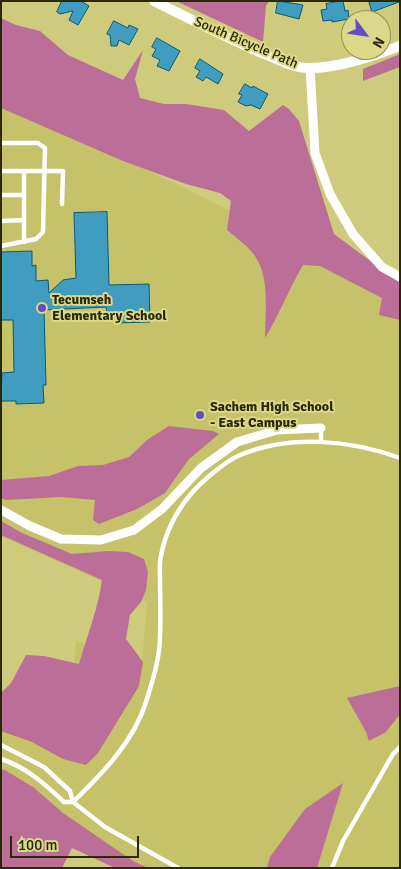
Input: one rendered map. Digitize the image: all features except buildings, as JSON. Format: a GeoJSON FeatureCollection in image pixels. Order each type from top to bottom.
{"type":"FeatureCollection","features":[{"type":"Feature","properties":{"kind":"street","name":"South Bicycle Path"},"geometry":{"type":"LineString","coordinates":[[154,1],[219,34],[293,65],[310,68],[348,62],[400,46]]}},
{"type":"Feature","properties":{"kind":"street"},"geometry":{"type":"LineString","coordinates":[[310,68],[315,153],[330,194],[353,234],[382,267],[400,277]]}},
{"type":"Feature","properties":{"kind":"street"},"geometry":{"type":"LineString","coordinates":[[1,510],[30,526],[60,539],[101,540],[134,530],[141,525],[162,509],[201,468],[237,442],[277,430],[321,428]]}},
{"type":"Feature","properties":{"kind":"lane"},"geometry":{"type":"LineString","coordinates":[[1,143],[38,143],[42,145],[45,148],[46,171],[43,232],[36,239],[1,246]]}},
{"type":"Feature","properties":{"kind":"lane"},"geometry":{"type":"LineString","coordinates":[[24,171],[24,242]]}},
{"type":"Feature","properties":{"kind":"lane"},"geometry":{"type":"LineString","coordinates":[[1,172],[63,171],[62,204]]}},
{"type":"Feature","properties":{"kind":"lane"},"geometry":{"type":"LineString","coordinates":[[1,195],[24,195]]}},
{"type":"Feature","properties":{"kind":"lane"},"geometry":{"type":"LineString","coordinates":[[1,221],[24,220]]}},
{"type":"Feature","properties":{"kind":"lane"},"geometry":{"type":"LineString","coordinates":[[321,428],[321,442]]}},
{"type":"Feature","properties":{"kind":"lane"},"geometry":{"type":"LineString","coordinates":[[1,759],[16,764],[46,784],[64,802],[73,802],[100,776],[129,737],[146,704],[157,665],[160,637],[160,557],[166,537],[180,507],[199,485],[238,456],[260,448],[283,444],[345,443],[400,458]]}},
{"type":"Feature","properties":{"kind":"lane"},"geometry":{"type":"LineString","coordinates":[[1,745],[44,767],[70,791],[73,802],[105,827],[178,868]]}},
{"type":"Feature","properties":{"kind":"lane"},"geometry":{"type":"LineString","coordinates":[[332,868],[343,841],[393,754],[400,747]]}},
{"type":"Feature","properties":{"kind":"shaded area"},"geometry":{"type":"Polygon","coordinates":[[[176,1],[269,1],[266,6],[263,42],[176,1]]]}},
{"type":"Feature","properties":{"kind":"shaded area"},"geometry":{"type":"Polygon","coordinates":[[[1,18],[16,25],[40,31],[68,55],[123,80],[143,50],[135,79],[140,98],[164,104],[186,104],[224,110],[249,131],[283,105],[289,109],[299,121],[334,234],[400,283],[400,320],[379,315],[382,298],[320,266],[303,265],[265,338],[266,292],[262,270],[251,251],[227,230],[231,201],[220,193],[186,184],[123,161],[1,108],[1,18]]]}},
{"type":"Feature","properties":{"kind":"shaded area"},"geometry":{"type":"Polygon","coordinates":[[[400,54],[400,67],[363,81],[363,69],[385,60],[391,60],[391,58],[400,54]]]}},
{"type":"Feature","properties":{"kind":"shaded area","name":"Sachem High School - East Campus"},"geometry":{"type":"Polygon","coordinates":[[[1,98],[400,294],[400,868],[125,868],[1,812],[1,709],[69,738],[76,640],[141,673],[147,602],[1,536],[1,98]]]}},
{"type":"Feature","properties":{"kind":"shaded area"},"geometry":{"type":"Polygon","coordinates":[[[169,426],[213,431],[219,434],[189,459],[165,493],[137,509],[99,524],[93,520],[95,500],[61,497],[6,500],[1,498],[1,480],[49,476],[78,466],[103,465],[129,457],[147,440],[169,426]]]}},
{"type":"Feature","properties":{"kind":"shaded area"},"geometry":{"type":"Polygon","coordinates":[[[1,521],[22,533],[72,554],[108,551],[128,552],[144,559],[148,572],[146,590],[141,602],[130,615],[126,639],[143,662],[139,686],[98,753],[86,765],[63,759],[32,742],[1,731],[1,693],[11,683],[26,655],[44,656],[79,664],[95,612],[102,580],[1,535],[1,521]]]}},
{"type":"Feature","properties":{"kind":"shaded area"},"geometry":{"type":"Polygon","coordinates":[[[400,686],[400,714],[386,732],[369,741],[347,698],[400,686]]]}},
{"type":"Feature","properties":{"kind":"shaded area"},"geometry":{"type":"Polygon","coordinates":[[[3,769],[33,787],[63,813],[133,861],[148,868],[115,868],[72,848],[62,868],[1,868],[1,774],[3,769]]]}},
{"type":"Feature","properties":{"kind":"shaded area"},"geometry":{"type":"Polygon","coordinates":[[[343,783],[317,868],[267,868],[270,857],[305,809],[343,783]]]}},
{"type":"Feature","properties":{"kind":"place","name":"Tecumseh Elementary School"},"geometry":{"type":"Point","coordinates":[42,308]}},
{"type":"Feature","properties":{"kind":"place","name":"Sachem High School - East Campus"},"geometry":{"type":"Point","coordinates":[200,415]}}]}
